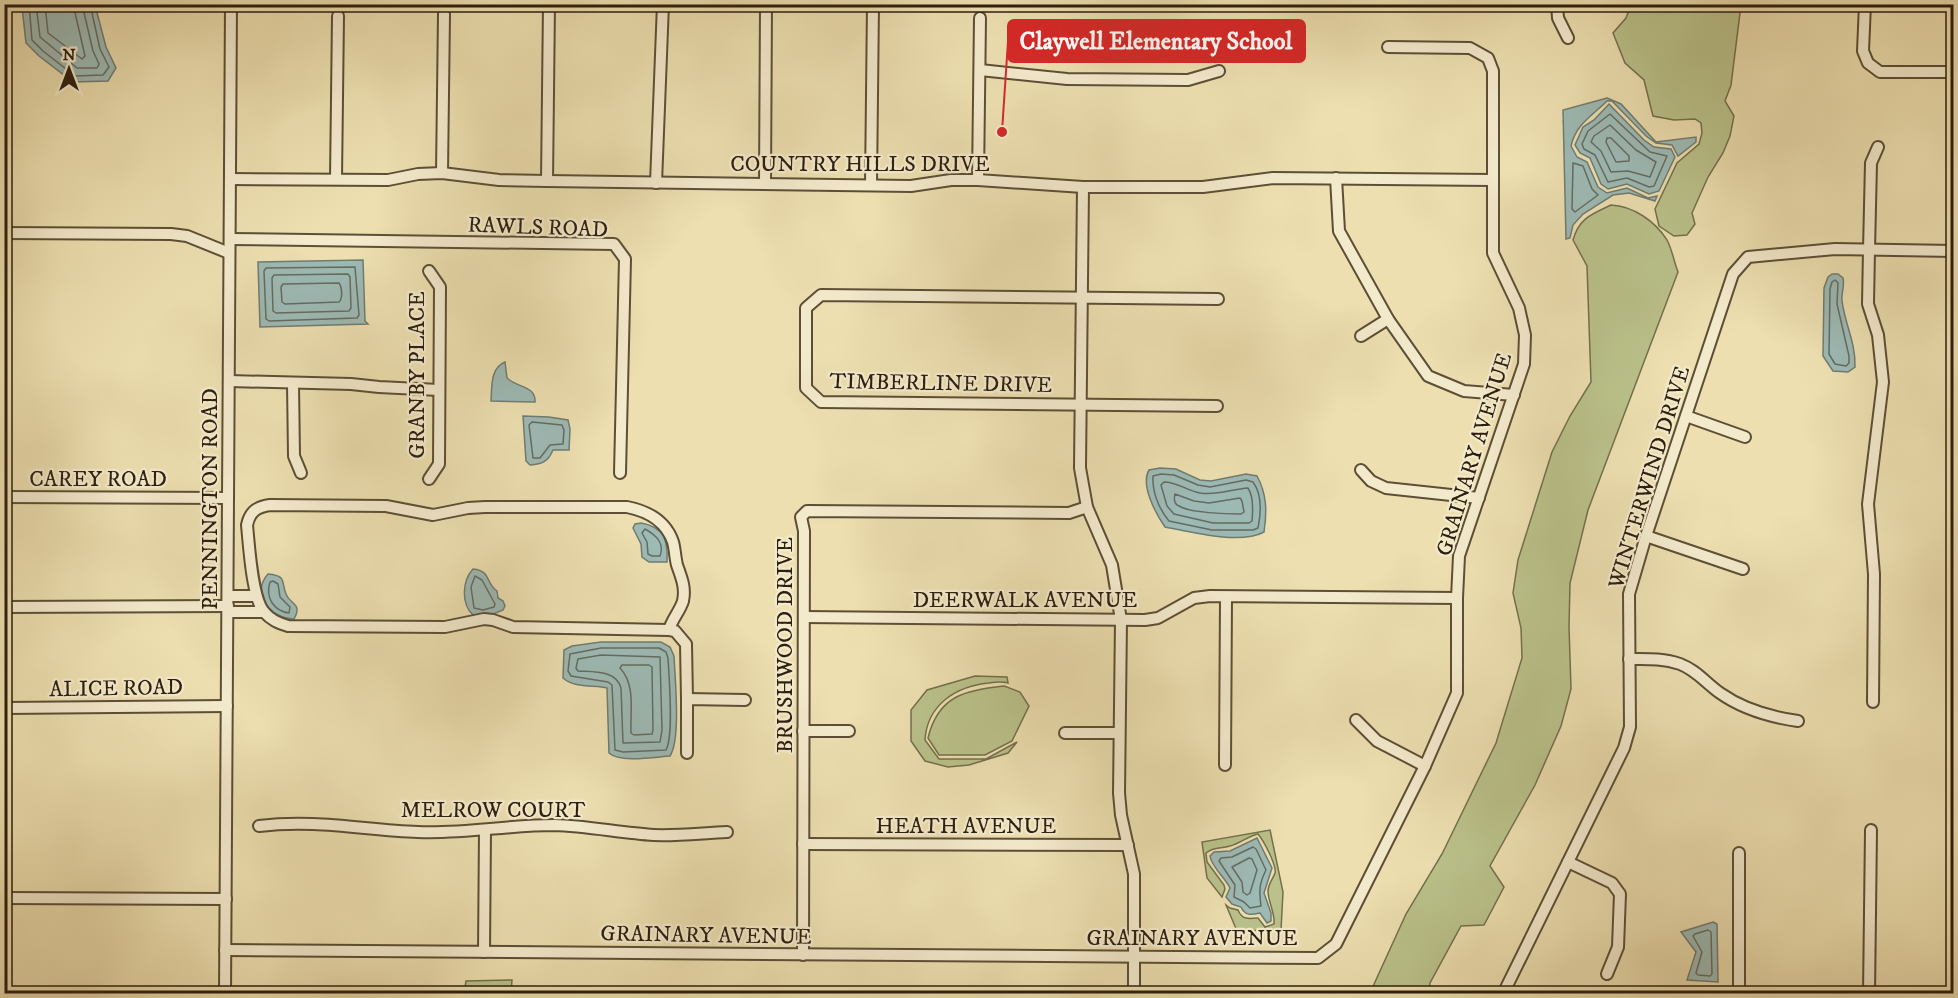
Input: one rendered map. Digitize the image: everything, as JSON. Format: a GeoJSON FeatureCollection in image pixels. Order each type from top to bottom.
{"type":"FeatureCollection","features":[{"type":"Feature","properties":{"kind":"street","name":"PENNINGTON ROAD"},"geometry":{"type":"LineString","coordinates":[[225,993],[231,4]]}},
{"type":"Feature","properties":{"kind":"street"},"geometry":{"type":"LineString","coordinates":[[546,181],[549,4]]}},
{"type":"Feature","properties":{"kind":"street"},"geometry":{"type":"LineString","coordinates":[[656,183],[663,4]]}},
{"type":"Feature","properties":{"kind":"street"},"geometry":{"type":"LineString","coordinates":[[765,184],[766,4]]}},
{"type":"Feature","properties":{"kind":"street"},"geometry":{"type":"LineString","coordinates":[[871,185],[873,4]]}},
{"type":"Feature","properties":{"kind":"street"},"geometry":{"type":"LineString","coordinates":[[1557,4],[1558,18],[1568,38]]}},
{"type":"Feature","properties":{"kind":"street"},"geometry":{"type":"LineString","coordinates":[[1865,4],[1863,51],[1868,63],[1880,72],[1953,72]]}},
{"type":"Feature","properties":{"kind":"street"},"geometry":{"type":"LineString","coordinates":[[442,173],[444,14]]}},
{"type":"Feature","properties":{"kind":"street"},"geometry":{"type":"LineString","coordinates":[[336,179],[338,16]]}},
{"type":"Feature","properties":{"kind":"street"},"geometry":{"type":"LineString","coordinates":[[978,180],[980,18]]}},
{"type":"Feature","properties":{"kind":"street","name":"GRAINARY AVENUE"},"geometry":{"type":"LineString","coordinates":[[225,950],[1318,958],[1336,944],[1425,766],[1457,693],[1457,598],[1460,556],[1524,364],[1525,335],[1519,308],[1493,253],[1493,71],[1488,58],[1470,48],[1388,47]]}},
{"type":"Feature","properties":{"kind":"street"},"geometry":{"type":"LineString","coordinates":[[980,70],[1067,79],[1188,80],[1219,72]]}},
{"type":"Feature","properties":{"kind":"street"},"geometry":{"type":"LineString","coordinates":[[1873,702],[1874,574],[1868,504],[1883,382],[1878,335],[1868,304],[1871,163],[1878,147]]}},
{"type":"Feature","properties":{"kind":"street","name":"COUNTRY HILLS DRIVE"},"geometry":{"type":"LineString","coordinates":[[230,179],[388,180],[418,174],[442,173],[499,180],[911,186],[951,180],[978,180],[1083,187],[1203,187],[1273,178],[1492,180]]}},
{"type":"Feature","properties":{"kind":"street"},"geometry":{"type":"LineString","coordinates":[[1336,178],[1339,231],[1388,319],[1428,376],[1464,391],[1514,395]]}},
{"type":"Feature","properties":{"kind":"street"},"geometry":{"type":"LineString","coordinates":[[1083,187],[1080,468],[1087,507],[1112,565],[1121,620],[1119,793],[1134,874],[1134,993]]}},
{"type":"Feature","properties":{"kind":"street"},"geometry":{"type":"LineString","coordinates":[[4,232],[171,234],[187,236],[229,253]]}},
{"type":"Feature","properties":{"kind":"street","name":"RAWLS ROAD"},"geometry":{"type":"LineString","coordinates":[[230,239],[614,244],[625,260],[621,473]]}},
{"type":"Feature","properties":{"kind":"street","name":"WINTERWIND DRIVE"},"geometry":{"type":"LineString","coordinates":[[1503,993],[1624,748],[1630,727],[1629,594],[1733,274],[1748,257],[1835,249],[1953,251]]}},
{"type":"Feature","properties":{"kind":"street","name":"GRANBY PLACE"},"geometry":{"type":"LineString","coordinates":[[429,271],[440,287],[439,464],[429,479]]}},
{"type":"Feature","properties":{"kind":"street","name":"TIMBERLINE DRIVE"},"geometry":{"type":"LineString","coordinates":[[1217,406],[821,402],[806,388],[806,331],[807,308],[821,295],[1218,299]]}},
{"type":"Feature","properties":{"kind":"street"},"geometry":{"type":"LineString","coordinates":[[1361,336],[1388,319]]}},
{"type":"Feature","properties":{"kind":"street"},"geometry":{"type":"LineString","coordinates":[[229,381],[351,384],[439,390]]}},
{"type":"Feature","properties":{"kind":"street"},"geometry":{"type":"LineString","coordinates":[[293,383],[294,456],[301,473]]}},
{"type":"Feature","properties":{"kind":"street"},"geometry":{"type":"LineString","coordinates":[[1686,416],[1745,436]]}},
{"type":"Feature","properties":{"kind":"street"},"geometry":{"type":"LineString","coordinates":[[1361,470],[1371,481],[1386,488],[1479,498]]}},
{"type":"Feature","properties":{"kind":"street","name":"CAREY ROAD"},"geometry":{"type":"LineString","coordinates":[[4,497],[228,498]]}},
{"type":"Feature","properties":{"kind":"street"},"geometry":{"type":"LineString","coordinates":[[669,630],[672,620],[683,603],[684,591],[673,542],[668,532],[651,515],[627,507],[484,507],[433,515],[386,506],[262,506],[253,510],[249,516],[247,525],[256,596],[264,612],[275,622],[288,626],[445,627],[484,619],[513,627],[669,630],[680,636],[686,644],[687,753]]}},
{"type":"Feature","properties":{"kind":"street","name":"BRUSHWOOD DRIVE"},"geometry":{"type":"LineString","coordinates":[[803,955],[804,531],[801,517],[807,511],[1069,513],[1087,507]]}},
{"type":"Feature","properties":{"kind":"street"},"geometry":{"type":"LineString","coordinates":[[1646,536],[1743,569]]}},
{"type":"Feature","properties":{"kind":"street"},"geometry":{"type":"LineString","coordinates":[[228,605],[256,596]]}},
{"type":"Feature","properties":{"kind":"street"},"geometry":{"type":"LineString","coordinates":[[1225,765],[1226,597]]}},
{"type":"Feature","properties":{"kind":"street","name":"DEERWALK AVENUE"},"geometry":{"type":"LineString","coordinates":[[804,617],[1145,620],[1158,618],[1194,598],[1457,598]]}},
{"type":"Feature","properties":{"kind":"street"},"geometry":{"type":"LineString","coordinates":[[4,607],[228,605],[264,612]]}},
{"type":"Feature","properties":{"kind":"street"},"geometry":{"type":"LineString","coordinates":[[1629,659],[1659,659],[1680,664],[1697,673],[1720,693],[1742,706],[1769,716],[1798,721]]}},
{"type":"Feature","properties":{"kind":"street"},"geometry":{"type":"LineString","coordinates":[[687,699],[745,700]]}},
{"type":"Feature","properties":{"kind":"street","name":"ALICE ROAD"},"geometry":{"type":"LineString","coordinates":[[4,708],[227,706]]}},
{"type":"Feature","properties":{"kind":"street"},"geometry":{"type":"LineString","coordinates":[[1356,720],[1377,741],[1425,766]]}},
{"type":"Feature","properties":{"kind":"street"},"geometry":{"type":"LineString","coordinates":[[803,731],[849,731]]}},
{"type":"Feature","properties":{"kind":"street"},"geometry":{"type":"LineString","coordinates":[[1065,733],[1119,733]]}},
{"type":"Feature","properties":{"kind":"street","name":"MELROW COURT"},"geometry":{"type":"LineString","coordinates":[[259,826],[321,824],[418,832],[554,825],[654,835],[727,832]]}},
{"type":"Feature","properties":{"kind":"street"},"geometry":{"type":"LineString","coordinates":[[484,952],[485,830]]}},
{"type":"Feature","properties":{"kind":"street"},"geometry":{"type":"LineString","coordinates":[[1869,993],[1871,830]]}},
{"type":"Feature","properties":{"kind":"street","name":"HEATH AVENUE"},"geometry":{"type":"LineString","coordinates":[[803,844],[1128,846]]}},
{"type":"Feature","properties":{"kind":"street"},"geometry":{"type":"LineString","coordinates":[[1739,853],[1739,993]]}},
{"type":"Feature","properties":{"kind":"street"},"geometry":{"type":"LineString","coordinates":[[1568,862],[1612,883],[1620,894],[1618,947],[1606,974]]}},
{"type":"Feature","properties":{"kind":"street"},"geometry":{"type":"LineString","coordinates":[[4,898],[226,899]]}},
{"type":"Feature","properties":{"kind":"green space"},"geometry":{"type":"Polygon","coordinates":[[[1631,5],[1741,5],[1731,85],[1725,101],[1734,116],[1730,136],[1692,213],[1695,224],[1687,235],[1674,236],[1659,226],[1655,209],[1677,163],[1699,144],[1702,133],[1701,123],[1695,119],[1674,120],[1653,116],[1644,80],[1625,63],[1613,33],[1626,18],[1631,5]]]}},
{"type":"Feature","properties":{"kind":"green space"},"geometry":{"type":"Polygon","coordinates":[[[1611,205],[1627,208],[1643,216],[1662,233],[1669,244],[1678,272],[1588,510],[1570,583],[1571,689],[1561,726],[1535,785],[1490,866],[1504,887],[1484,925],[1461,926],[1430,983],[1429,993],[1370,993],[1406,914],[1442,854],[1496,743],[1522,658],[1521,628],[1513,593],[1518,560],[1552,452],[1591,382],[1587,266],[1573,240],[1583,222],[1592,214],[1611,205]]]}},
{"type":"Feature","properties":{"kind":"green space"},"geometry":{"type":"Polygon","coordinates":[[[975,676],[1007,677],[1008,683],[977,685],[955,693],[937,707],[927,728],[925,740],[939,759],[986,759],[1017,742],[1008,753],[969,765],[948,767],[925,761],[911,741],[911,710],[927,690],[975,676]]]}},
{"type":"Feature","properties":{"kind":"green space"},"geometry":{"type":"Polygon","coordinates":[[[1004,686],[1020,692],[1029,706],[1012,741],[985,755],[939,755],[928,738],[933,724],[946,704],[965,693],[1004,686]]]}},
{"type":"Feature","properties":{"kind":"green space"},"geometry":{"type":"Polygon","coordinates":[[[1270,830],[1283,892],[1281,930],[1237,931],[1226,905],[1238,910],[1244,917],[1258,918],[1265,927],[1274,924],[1268,891],[1275,873],[1272,859],[1258,834],[1234,845],[1215,848],[1206,853],[1207,862],[1224,885],[1222,897],[1207,878],[1202,842],[1270,830]]]}},
{"type":"Feature","properties":{"kind":"green space"},"geometry":{"type":"Polygon","coordinates":[[[512,980],[511,993],[464,993],[466,981],[512,980]]]}},
{"type":"Feature","properties":{"kind":"water"},"geometry":{"type":"Polygon","coordinates":[[[24,4],[95,5],[106,47],[116,68],[108,81],[73,82],[39,56],[26,43],[22,7],[24,4]]]}},
{"type":"Feature","properties":{"kind":"water"},"geometry":{"type":"Polygon","coordinates":[[[1607,98],[1621,104],[1656,142],[1696,137],[1696,142],[1678,156],[1672,145],[1656,143],[1646,136],[1612,101],[1607,101],[1581,126],[1571,146],[1577,157],[1587,162],[1598,187],[1607,193],[1627,188],[1648,198],[1657,196],[1655,201],[1629,193],[1613,195],[1583,214],[1573,225],[1570,238],[1566,239],[1563,110],[1607,98]]]}},
{"type":"Feature","properties":{"kind":"water"},"geometry":{"type":"Polygon","coordinates":[[[1609,104],[1644,140],[1654,147],[1671,149],[1675,157],[1659,191],[1649,194],[1627,184],[1608,189],[1601,184],[1590,158],[1580,153],[1575,145],[1583,127],[1594,120],[1609,104]]]}},
{"type":"Feature","properties":{"kind":"water"},"geometry":{"type":"Polygon","coordinates":[[[363,260],[365,321],[368,324],[260,327],[258,262],[363,260]]]}},
{"type":"Feature","properties":{"kind":"water"},"geometry":{"type":"Polygon","coordinates":[[[1838,274],[1843,278],[1842,301],[1855,359],[1855,367],[1848,372],[1833,371],[1823,356],[1824,288],[1828,277],[1838,274]]]}},
{"type":"Feature","properties":{"kind":"water"},"geometry":{"type":"Polygon","coordinates":[[[505,362],[507,378],[533,393],[535,402],[491,401],[494,373],[505,362]]]}},
{"type":"Feature","properties":{"kind":"water"},"geometry":{"type":"Polygon","coordinates":[[[523,416],[568,420],[569,450],[553,450],[544,462],[530,465],[526,461],[523,416]]]}},
{"type":"Feature","properties":{"kind":"water"},"geometry":{"type":"Polygon","coordinates":[[[1176,469],[1200,480],[1211,481],[1246,474],[1257,476],[1265,503],[1264,532],[1254,536],[1229,537],[1165,527],[1154,507],[1146,483],[1149,470],[1176,469]]]}},
{"type":"Feature","properties":{"kind":"water"},"geometry":{"type":"Polygon","coordinates":[[[641,523],[655,528],[663,536],[666,541],[667,562],[649,562],[642,557],[641,544],[633,528],[635,524],[641,523]]]}},
{"type":"Feature","properties":{"kind":"water"},"geometry":{"type":"Polygon","coordinates":[[[473,569],[486,575],[497,591],[498,598],[503,601],[505,606],[503,610],[491,615],[473,615],[469,610],[464,592],[469,574],[473,569]]]}},
{"type":"Feature","properties":{"kind":"water"},"geometry":{"type":"Polygon","coordinates":[[[268,574],[281,578],[288,598],[297,610],[294,619],[278,615],[266,604],[261,589],[268,574]]]}},
{"type":"Feature","properties":{"kind":"water"},"geometry":{"type":"Polygon","coordinates":[[[601,642],[661,642],[670,647],[674,656],[676,708],[675,736],[670,756],[629,759],[609,753],[607,688],[578,685],[563,678],[564,650],[572,646],[601,642]]]}},
{"type":"Feature","properties":{"kind":"water"},"geometry":{"type":"Polygon","coordinates":[[[1257,838],[1272,868],[1264,893],[1271,913],[1271,921],[1267,923],[1260,913],[1246,913],[1226,897],[1230,888],[1213,865],[1210,856],[1214,852],[1230,851],[1257,838]]]}},
{"type":"Feature","properties":{"kind":"water"},"geometry":{"type":"Polygon","coordinates":[[[1713,922],[1717,924],[1718,982],[1687,980],[1696,952],[1681,932],[1713,922]]]}},
{"type":"Feature","properties":{"kind":"place","name":"Claywell Elementary School"},"geometry":{"type":"Point","coordinates":[1002,132]}}]}
